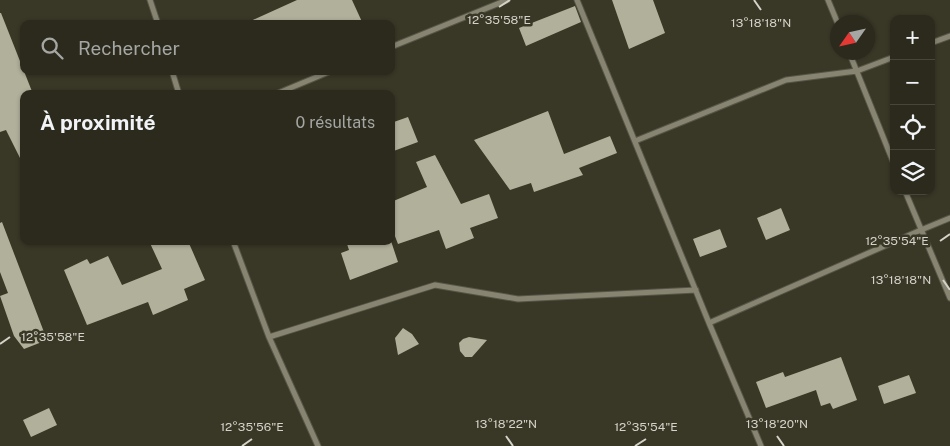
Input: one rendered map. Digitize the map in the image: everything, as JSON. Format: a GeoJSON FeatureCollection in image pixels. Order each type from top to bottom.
{"type":"FeatureCollection","features":[{"type":"Feature","properties":{"kind":"street"},"geometry":{"type":"LineString","coordinates":[[150,0],[157,20]]}},
{"type":"Feature","properties":{"kind":"street"},"geometry":{"type":"LineString","coordinates":[[395,45],[507,0]]}},
{"type":"Feature","properties":{"kind":"street"},"geometry":{"type":"LineString","coordinates":[[577,0],[761,446]]}},
{"type":"Feature","properties":{"kind":"street"},"geometry":{"type":"LineString","coordinates":[[828,0],[834,15]]}},
{"type":"Feature","properties":{"kind":"street"},"geometry":{"type":"LineString","coordinates":[[935,42],[950,36]]}},
{"type":"Feature","properties":{"kind":"street"},"geometry":{"type":"LineString","coordinates":[[635,142],[786,80],[857,72],[890,59]]}},
{"type":"Feature","properties":{"kind":"street"},"geometry":{"type":"LineString","coordinates":[[852,60],[890,154]]}},
{"type":"Feature","properties":{"kind":"street"},"geometry":{"type":"LineString","coordinates":[[173,75],[178,90]]}},
{"type":"Feature","properties":{"kind":"street"},"geometry":{"type":"LineString","coordinates":[[286,90],[321,75]]}},
{"type":"Feature","properties":{"kind":"street"},"geometry":{"type":"LineString","coordinates":[[907,195],[950,298]]}},
{"type":"Feature","properties":{"kind":"street"},"geometry":{"type":"LineString","coordinates":[[709,323],[950,218]]}},
{"type":"Feature","properties":{"kind":"street"},"geometry":{"type":"LineString","coordinates":[[234,245],[269,337],[318,446]]}},
{"type":"Feature","properties":{"kind":"street"},"geometry":{"type":"LineString","coordinates":[[269,337],[435,285],[518,299],[696,290]]}},
{"type":"Feature","properties":{"kind":"building"},"geometry":{"type":"Polygon","coordinates":[[[297,0],[352,0],[361,20],[253,20],[297,0]]]}},
{"type":"Feature","properties":{"kind":"building"},"geometry":{"type":"Polygon","coordinates":[[[612,0],[653,0],[665,33],[629,49],[612,0]]]}},
{"type":"Feature","properties":{"kind":"building"},"geometry":{"type":"Polygon","coordinates":[[[575,6],[581,22],[526,46],[519,28],[575,6]]]}},
{"type":"Feature","properties":{"kind":"building"},"geometry":{"type":"Polygon","coordinates":[[[1,13],[20,61],[20,75],[25,75],[31,90],[20,90],[20,158],[6,130],[0,132],[1,13]]]}},
{"type":"Feature","properties":{"kind":"building"},"geometry":{"type":"Polygon","coordinates":[[[548,111],[564,154],[610,136],[617,153],[579,168],[583,175],[534,192],[531,183],[510,190],[474,140],[548,111]]]}},
{"type":"Feature","properties":{"kind":"building"},"geometry":{"type":"Polygon","coordinates":[[[408,117],[418,142],[395,151],[395,122],[408,117]]]}},
{"type":"Feature","properties":{"kind":"building"},"geometry":{"type":"Polygon","coordinates":[[[435,155],[461,204],[489,194],[498,218],[470,228],[474,238],[446,249],[439,230],[398,244],[395,236],[395,200],[427,187],[416,162],[435,155]]]}},
{"type":"Feature","properties":{"kind":"building"},"geometry":{"type":"Polygon","coordinates":[[[781,208],[790,230],[766,240],[757,218],[781,208]]]}},
{"type":"Feature","properties":{"kind":"building"},"geometry":{"type":"Polygon","coordinates":[[[2,222],[47,340],[24,349],[14,336],[0,296],[8,293],[0,272],[0,223],[2,222]]]}},
{"type":"Feature","properties":{"kind":"building"},"geometry":{"type":"Polygon","coordinates":[[[720,229],[727,247],[700,257],[693,239],[720,229]]]}},
{"type":"Feature","properties":{"kind":"building"},"geometry":{"type":"Polygon","coordinates":[[[151,245],[190,245],[205,280],[184,289],[188,300],[153,315],[148,302],[87,325],[64,270],[87,259],[90,264],[108,256],[122,285],[162,269],[151,245]]]}},
{"type":"Feature","properties":{"kind":"building"},"geometry":{"type":"Polygon","coordinates":[[[347,245],[392,245],[398,262],[350,280],[341,253],[349,250],[347,245]]]}},
{"type":"Feature","properties":{"kind":"building"},"geometry":{"type":"Polygon","coordinates":[[[403,328],[412,334],[419,344],[398,355],[395,338],[403,328]]]}},
{"type":"Feature","properties":{"kind":"building"},"geometry":{"type":"Polygon","coordinates":[[[469,337],[487,340],[472,357],[465,357],[460,351],[459,343],[469,337]]]}},
{"type":"Feature","properties":{"kind":"building"},"geometry":{"type":"Polygon","coordinates":[[[841,357],[857,400],[833,409],[830,403],[821,406],[816,390],[766,408],[756,382],[783,372],[785,377],[841,357]]]}},
{"type":"Feature","properties":{"kind":"building"},"geometry":{"type":"Polygon","coordinates":[[[909,375],[916,393],[884,404],[878,386],[909,375]]]}},
{"type":"Feature","properties":{"kind":"building"},"geometry":{"type":"Polygon","coordinates":[[[49,408],[57,425],[31,437],[23,420],[49,408]]]}}]}
